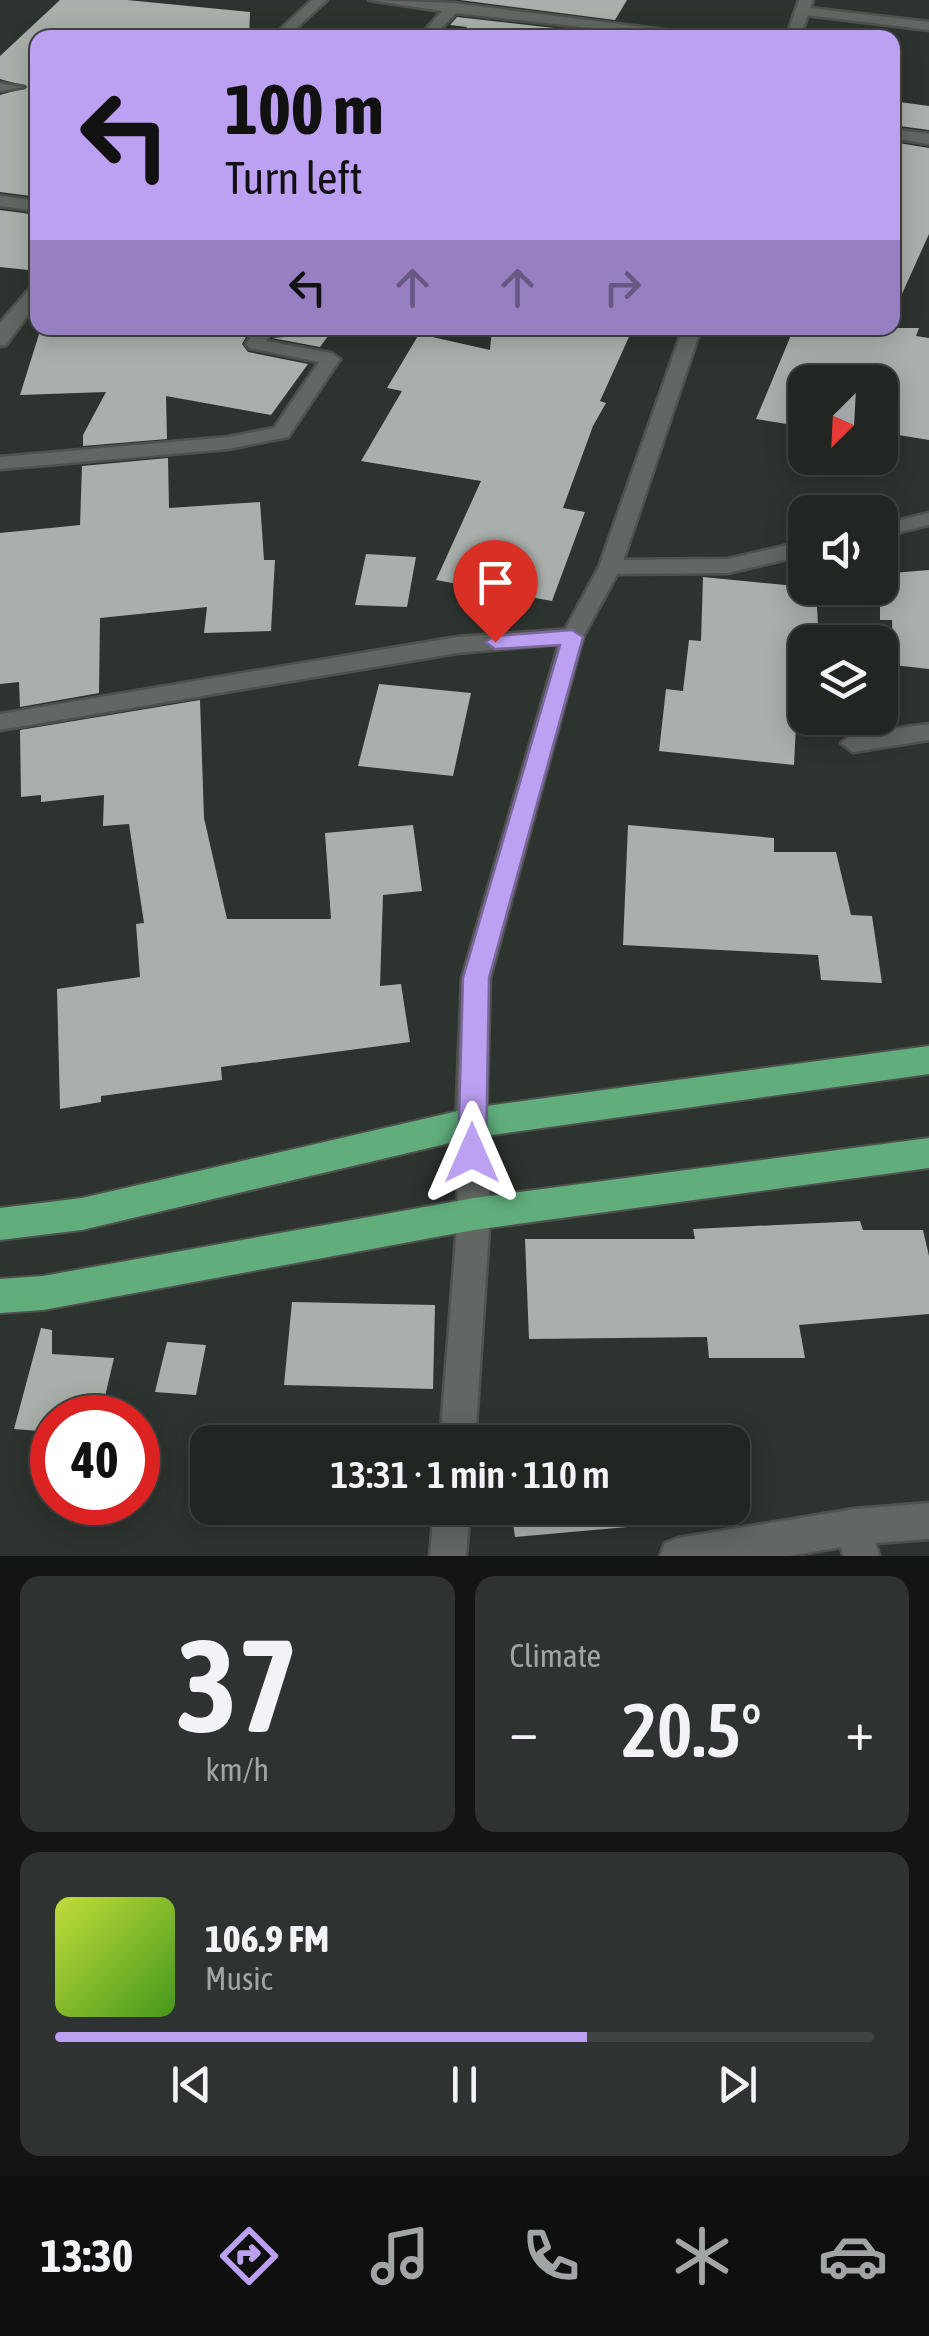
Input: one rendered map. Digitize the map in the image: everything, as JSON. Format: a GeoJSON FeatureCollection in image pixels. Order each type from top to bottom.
{"type":"FeatureCollection","features":[{"type":"Feature","properties":{"kind":"highway"},"geometry":{"type":"LineString","coordinates":[[0,1224],[82,1214],[471,1123],[929,1060]]}},
{"type":"Feature","properties":{"kind":"highway"},"geometry":{"type":"LineString","coordinates":[[0,1296],[43,1293],[474,1214],[929,1153]]}},
{"type":"Feature","properties":{"kind":"street"},"geometry":{"type":"LineString","coordinates":[[286,30],[320,0]]}},
{"type":"Feature","properties":{"kind":"street"},"geometry":{"type":"LineString","coordinates":[[376,0],[654,30]]}},
{"type":"Feature","properties":{"kind":"street"},"geometry":{"type":"LineString","coordinates":[[432,30],[454,6]]}},
{"type":"Feature","properties":{"kind":"street"},"geometry":{"type":"LineString","coordinates":[[795,30],[804,6],[929,26]]}},
{"type":"Feature","properties":{"kind":"street"},"geometry":{"type":"LineString","coordinates":[[0,87],[17,87]]}},
{"type":"Feature","properties":{"kind":"street"},"geometry":{"type":"LineString","coordinates":[[900,134],[929,139]]}},
{"type":"Feature","properties":{"kind":"street"},"geometry":{"type":"LineString","coordinates":[[0,201],[30,205]]}},
{"type":"Feature","properties":{"kind":"street"},"geometry":{"type":"LineString","coordinates":[[0,341],[9,323],[30,299]]}},
{"type":"Feature","properties":{"kind":"street"},"geometry":{"type":"LineString","coordinates":[[0,463],[59,455],[228,444],[281,433],[331,359],[255,344],[261,335]]}},
{"type":"Feature","properties":{"kind":"street"},"geometry":{"type":"LineString","coordinates":[[457,1425],[474,1214],[471,1123],[476,978],[572,637],[610,566],[690,335]]}},
{"type":"Feature","properties":{"kind":"street"},"geometry":{"type":"LineString","coordinates":[[898,527],[929,519]]}},
{"type":"Feature","properties":{"kind":"street"},"geometry":{"type":"LineString","coordinates":[[610,566],[728,566],[788,552]]}},
{"type":"Feature","properties":{"kind":"street"},"geometry":{"type":"LineString","coordinates":[[0,722],[456,645],[572,637]]}},
{"type":"Feature","properties":{"kind":"street"},"geometry":{"type":"LineString","coordinates":[[853,744],[929,732]]}},
{"type":"Feature","properties":{"kind":"street"},"geometry":{"type":"LineString","coordinates":[[678,1556],[858,1541],[929,1521]]}},
{"type":"Feature","properties":{"kind":"street"},"geometry":{"type":"LineString","coordinates":[[448,1556],[451,1525]]}},
{"type":"Feature","properties":{"kind":"building"},"geometry":{"type":"Polygon","coordinates":[[[60,0],[127,0],[250,12],[249,30],[30,30],[30,196],[0,192],[0,95],[28,87],[0,79],[0,56],[60,0]]]}},
{"type":"Feature","properties":{"kind":"building"},"geometry":{"type":"Polygon","coordinates":[[[460,0],[627,0],[615,20],[460,0]]]}},
{"type":"Feature","properties":{"kind":"building"},"geometry":{"type":"Polygon","coordinates":[[[457,17],[572,30],[465,30],[467,27],[450,25],[457,17]]]}},
{"type":"Feature","properties":{"kind":"building"},"geometry":{"type":"Polygon","coordinates":[[[900,102],[929,106],[929,130],[900,126],[900,102]]]}},
{"type":"Feature","properties":{"kind":"building"},"geometry":{"type":"Polygon","coordinates":[[[900,143],[929,148],[929,234],[900,298],[900,143]]]}},
{"type":"Feature","properties":{"kind":"building"},"geometry":{"type":"Polygon","coordinates":[[[0,210],[30,214],[30,270],[0,267],[0,210]]]}},
{"type":"Feature","properties":{"kind":"building"},"geometry":{"type":"Polygon","coordinates":[[[900,328],[919,328],[916,336],[929,338],[929,440],[898,435],[898,365],[788,365],[788,424],[756,419],[791,335],[900,335],[900,328]]]}},
{"type":"Feature","properties":{"kind":"building"},"geometry":{"type":"Polygon","coordinates":[[[39,335],[247,335],[242,344],[248,352],[308,364],[271,415],[166,396],[167,439],[83,446],[83,435],[106,392],[20,395],[39,335]]]}},
{"type":"Feature","properties":{"kind":"building"},"geometry":{"type":"Polygon","coordinates":[[[329,335],[320,347],[272,338],[329,335]]]}},
{"type":"Feature","properties":{"kind":"building"},"geometry":{"type":"Polygon","coordinates":[[[418,335],[490,350],[491,335],[630,335],[600,401],[606,403],[593,426],[563,508],[585,512],[552,601],[436,580],[481,481],[361,461],[402,391],[387,388],[418,335]]]}},
{"type":"Feature","properties":{"kind":"building"},"geometry":{"type":"Polygon","coordinates":[[[168,458],[169,508],[260,502],[264,560],[275,560],[271,631],[204,633],[207,607],[100,618],[99,693],[20,707],[19,682],[0,684],[0,533],[80,525],[82,466],[168,458]]]}},
{"type":"Feature","properties":{"kind":"building"},"geometry":{"type":"Polygon","coordinates":[[[366,554],[416,557],[407,607],[355,605],[366,554]]]}},
{"type":"Feature","properties":{"kind":"building"},"geometry":{"type":"Polygon","coordinates":[[[929,570],[929,669],[898,666],[898,625],[892,625],[892,620],[880,620],[880,605],[898,605],[898,573],[929,570]]]}},
{"type":"Feature","properties":{"kind":"building"},"geometry":{"type":"Polygon","coordinates":[[[703,577],[788,585],[788,605],[817,605],[818,625],[788,625],[788,735],[796,735],[794,765],[659,751],[666,689],[683,691],[689,640],[701,641],[703,577]]]}},
{"type":"Feature","properties":{"kind":"building"},"geometry":{"type":"Polygon","coordinates":[[[379,684],[471,693],[453,776],[358,766],[379,684]]]}},
{"type":"Feature","properties":{"kind":"building"},"geometry":{"type":"Polygon","coordinates":[[[200,700],[204,818],[227,919],[331,919],[325,833],[413,825],[422,891],[383,895],[380,986],[401,984],[410,1042],[221,1067],[222,1080],[101,1096],[101,1102],[60,1109],[57,989],[140,977],[136,924],[144,923],[129,824],[103,826],[104,795],[41,802],[41,795],[21,797],[20,730],[200,700]]]}},
{"type":"Feature","properties":{"kind":"building"},"geometry":{"type":"Polygon","coordinates":[[[628,825],[774,838],[774,852],[836,852],[851,915],[872,916],[882,983],[821,980],[818,955],[623,945],[628,825]]]}},
{"type":"Feature","properties":{"kind":"building"},"geometry":{"type":"Polygon","coordinates":[[[860,1221],[863,1230],[923,1230],[929,1256],[929,1314],[799,1325],[805,1358],[709,1358],[707,1337],[529,1339],[525,1239],[695,1239],[693,1229],[860,1221]]]}},
{"type":"Feature","properties":{"kind":"building"},"geometry":{"type":"Polygon","coordinates":[[[292,1302],[435,1305],[433,1389],[284,1385],[292,1302]]]}},
{"type":"Feature","properties":{"kind":"building"},"geometry":{"type":"Polygon","coordinates":[[[41,1328],[52,1330],[52,1354],[114,1358],[105,1395],[30,1395],[30,1430],[14,1429],[41,1328]]]}},
{"type":"Feature","properties":{"kind":"building"},"geometry":{"type":"Polygon","coordinates":[[[167,1342],[206,1345],[196,1395],[155,1392],[167,1342]]]}},
{"type":"Feature","properties":{"kind":"building"},"geometry":{"type":"Polygon","coordinates":[[[513,1525],[650,1525],[515,1537],[513,1525]]]}},
{"type":"Feature","properties":{"kind":"route"},"geometry":{"type":"LineString","coordinates":[[472,1153],[476,978],[572,637],[495,642]]}}]}
